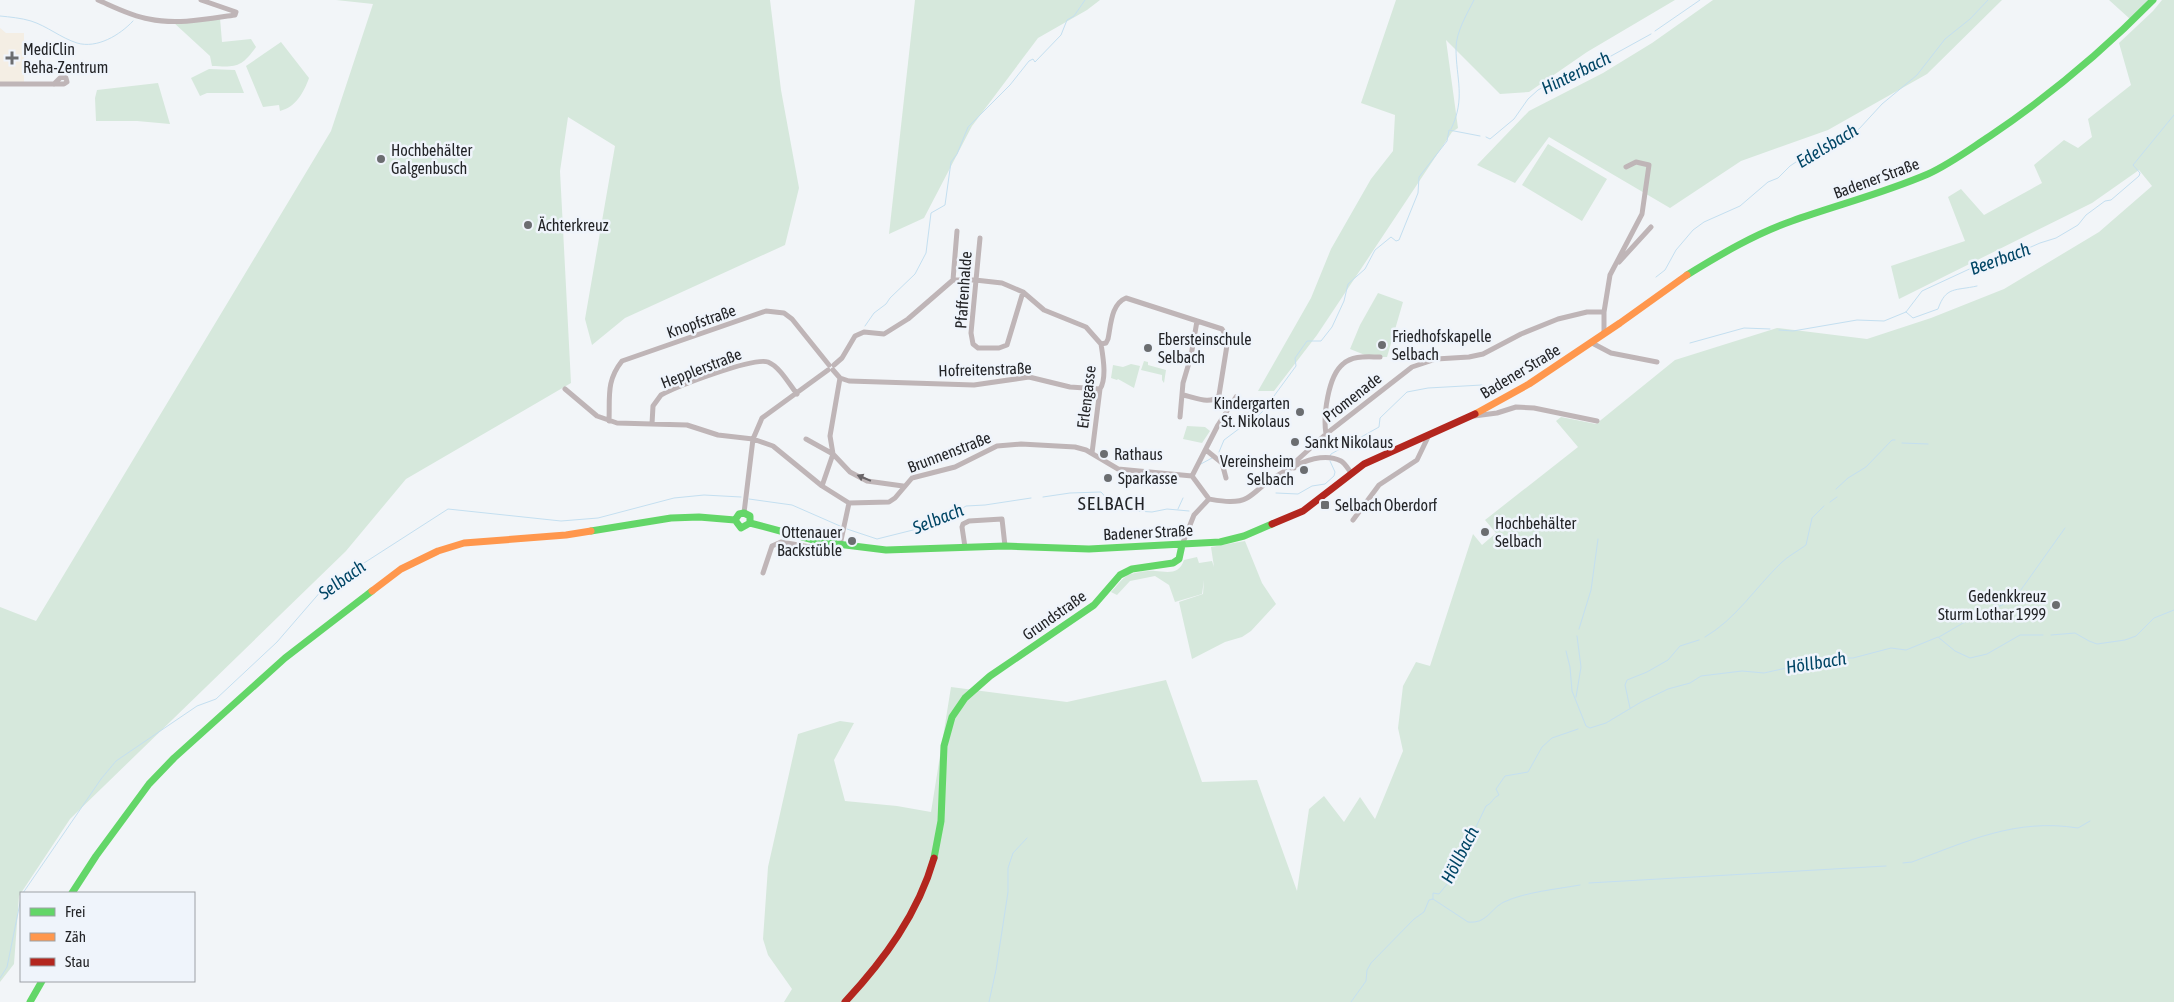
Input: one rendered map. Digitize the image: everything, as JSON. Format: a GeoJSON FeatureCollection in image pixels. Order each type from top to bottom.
{"type":"FeatureCollection","features":[{"type":"Feature","properties":{"kind":"main road","name":"Badener Straße"},"geometry":{"type":"LineString","coordinates":[[750,523],[840,546],[886,550],[1005,546],[1089,549],[1220,542],[1244,536],[1287,518],[1318,501],[1364,464],[1471,416],[1529,384],[1592,343],[1677,281],[1745,240],[1930,173],[1960,156],[2030,109],[2068,80],[2116,38],[2153,0]]}},
{"type":"Feature","properties":{"kind":"main road"},"geometry":{"type":"LineString","coordinates":[[744,512],[750,516],[750,523],[747,527],[742,528],[737,525],[735,520],[739,514],[744,512]]}},
{"type":"Feature","properties":{"kind":"main road"},"geometry":{"type":"LineString","coordinates":[[73,892],[96,856],[149,784],[174,758],[285,658],[401,569],[438,551],[464,543],[566,535],[671,518],[735,520]]}},
{"type":"Feature","properties":{"kind":"main road","name":"Grundstraße"},"geometry":{"type":"LineString","coordinates":[[845,1002],[880,964],[895,944],[920,898],[933,862],[938,840],[944,743],[954,715],[968,694],[1096,604],[1124,572],[1141,566],[1166,566],[1173,563],[1180,557],[1182,545]]}},
{"type":"Feature","properties":{"kind":"main road"},"geometry":{"type":"LineString","coordinates":[[30,1002],[41,982]]}},
{"type":"Feature","properties":{"kind":"street"},"geometry":{"type":"LineString","coordinates":[[98,0],[135,16],[154,20],[191,21],[234,15],[236,12],[201,0]]}},
{"type":"Feature","properties":{"kind":"street"},"geometry":{"type":"LineString","coordinates":[[0,84],[54,84]]}},
{"type":"Feature","properties":{"kind":"street"},"geometry":{"type":"LineString","coordinates":[[1604,334],[1604,312],[1610,275],[1642,214],[1649,165],[1636,162],[1626,167]]}},
{"type":"Feature","properties":{"kind":"street"},"geometry":{"type":"LineString","coordinates":[[1613,268],[1651,227]]}},
{"type":"Feature","properties":{"kind":"street"},"geometry":{"type":"LineString","coordinates":[[952,280],[957,231]]}},
{"type":"Feature","properties":{"kind":"street","name":"Pfaffenhalde"},"geometry":{"type":"LineString","coordinates":[[980,238],[971,333],[973,344],[978,348],[999,348],[1007,345],[1023,292]]}},
{"type":"Feature","properties":{"kind":"street"},"geometry":{"type":"LineString","coordinates":[[744,512],[753,439],[762,418],[831,368],[842,358],[855,336],[864,332],[884,334],[908,319],[952,280],[1002,283],[1023,292],[1044,310],[1086,327],[1101,344],[1106,343],[1108,339],[1115,306],[1120,300],[1126,298],[1222,329],[1227,336],[1219,395],[1216,399],[1209,401],[1183,395]]}},
{"type":"Feature","properties":{"kind":"street","name":"Knopfstraße"},"geometry":{"type":"LineString","coordinates":[[609,421],[610,384],[613,373],[622,362],[766,311],[784,313],[792,319],[831,368]]}},
{"type":"Feature","properties":{"kind":"street","name":"Promenade"},"geometry":{"type":"LineString","coordinates":[[1294,468],[1294,463],[1326,434],[1412,367],[1436,359],[1470,357],[1483,354],[1528,331],[1558,319],[1587,312],[1604,312]]}},
{"type":"Feature","properties":{"kind":"street"},"geometry":{"type":"LineString","coordinates":[[1180,417],[1183,383],[1191,356],[1197,321]]}},
{"type":"Feature","properties":{"kind":"street"},"geometry":{"type":"LineString","coordinates":[[1592,343],[1611,353],[1657,362]]}},
{"type":"Feature","properties":{"kind":"street","name":"Erlengasse"},"geometry":{"type":"LineString","coordinates":[[1092,454],[1103,377],[1101,344]]}},
{"type":"Feature","properties":{"kind":"street"},"geometry":{"type":"LineString","coordinates":[[1326,434],[1324,422],[1329,393],[1334,376],[1342,364],[1362,356],[1380,357]]}},
{"type":"Feature","properties":{"kind":"street","name":"Hepplerstraße"},"geometry":{"type":"LineString","coordinates":[[652,424],[653,406],[661,395],[753,362],[769,363],[776,367],[797,394]]}},
{"type":"Feature","properties":{"kind":"street"},"geometry":{"type":"LineString","coordinates":[[822,486],[833,454],[830,436],[840,378],[831,368]]}},
{"type":"Feature","properties":{"kind":"street","name":"Hofreitenstraße"},"geometry":{"type":"LineString","coordinates":[[840,378],[849,382],[974,385],[1029,377],[1070,386],[1100,389]]}},
{"type":"Feature","properties":{"kind":"street"},"geometry":{"type":"LineString","coordinates":[[565,389],[597,416],[609,421],[629,424],[687,426],[718,435],[753,439],[773,446],[822,486],[849,503],[889,502],[895,498],[903,486]]}},
{"type":"Feature","properties":{"kind":"street"},"geometry":{"type":"LineString","coordinates":[[1236,397],[1218,425],[1192,476],[1209,499],[1232,501],[1246,498],[1271,479],[1318,458],[1332,458],[1343,462],[1351,473]]}},
{"type":"Feature","properties":{"kind":"street"},"geometry":{"type":"LineString","coordinates":[[1471,416],[1525,407],[1597,421]]}},
{"type":"Feature","properties":{"kind":"street"},"geometry":{"type":"LineString","coordinates":[[1353,520],[1379,485],[1417,460],[1429,435]]}},
{"type":"Feature","properties":{"kind":"street","name":"Brunnenstraße"},"geometry":{"type":"LineString","coordinates":[[806,439],[833,454],[850,472],[868,481],[891,486],[903,486],[912,478],[955,467],[997,446],[1038,444],[1075,448],[1092,454],[1118,469],[1192,476]]}},
{"type":"Feature","properties":{"kind":"street"},"geometry":{"type":"LineString","coordinates":[[1206,450],[1222,463],[1226,478]]}},
{"type":"Feature","properties":{"kind":"street","name":"Grundstraße"},"geometry":{"type":"LineString","coordinates":[[1182,545],[1194,515],[1209,499]]}},
{"type":"Feature","properties":{"kind":"street"},"geometry":{"type":"LineString","coordinates":[[840,546],[849,503]]}},
{"type":"Feature","properties":{"kind":"street"},"geometry":{"type":"LineString","coordinates":[[965,547],[962,527],[964,524],[1002,520],[1005,546]]}},
{"type":"Feature","properties":{"kind":"street"},"geometry":{"type":"LineString","coordinates":[[763,573],[772,546],[776,543],[781,542],[816,548],[821,542]]}},
{"type":"Feature","properties":{"kind":"shaded area","name":"MediClin Reha-Zentrum"},"geometry":{"type":"Polygon","coordinates":[[[0,28],[6,33],[24,33],[24,83],[0,83],[0,28]]]}},
{"type":"Feature","properties":{"kind":"green space"},"geometry":{"type":"Polygon","coordinates":[[[336,0],[770,0],[781,90],[799,188],[785,245],[625,318],[592,345],[585,319],[615,146],[568,117],[560,171],[571,383],[406,479],[346,551],[70,819],[20,892],[14,964],[0,982],[0,607],[36,621],[331,131],[373,4],[336,0]]]}},
{"type":"Feature","properties":{"kind":"green space"},"geometry":{"type":"Polygon","coordinates":[[[915,0],[1100,0],[1087,10],[1038,38],[972,126],[924,218],[889,234],[915,0]]]}},
{"type":"Feature","properties":{"kind":"green space"},"geometry":{"type":"Polygon","coordinates":[[[1396,0],[1675,0],[1587,52],[1529,92],[1500,94],[1446,40],[1458,128],[1452,132],[1317,335],[1274,391],[1258,391],[1311,298],[1331,249],[1371,179],[1393,151],[1395,115],[1361,103],[1396,0]]]}},
{"type":"Feature","properties":{"kind":"green space"},"geometry":{"type":"Polygon","coordinates":[[[1713,0],[2002,0],[1927,74],[1828,130],[1741,161],[1670,208],[1549,137],[1515,183],[1477,165],[1529,111],[1603,73],[1652,43],[1713,0]]]}},
{"type":"Feature","properties":{"kind":"green space"},"geometry":{"type":"Polygon","coordinates":[[[2109,0],[2149,0],[2130,19],[2109,0]]]}},
{"type":"Feature","properties":{"kind":"green space"},"geometry":{"type":"Polygon","coordinates":[[[2162,0],[2174,0],[2174,1002],[784,1002],[792,989],[768,955],[763,939],[768,867],[798,734],[840,721],[854,723],[834,760],[845,801],[897,806],[931,812],[951,687],[1067,702],[1166,680],[1202,782],[1257,780],[1297,891],[1309,809],[1324,796],[1344,822],[1360,797],[1375,819],[1403,751],[1398,728],[1403,686],[1416,662],[1430,666],[1473,534],[1482,545],[1496,533],[1485,520],[1578,447],[1556,421],[1561,417],[1596,424],[1675,360],[1777,328],[1867,339],[1931,318],[2004,289],[2099,232],[2152,186],[2139,170],[2092,203],[1899,299],[1891,266],[1965,241],[1948,197],[1961,189],[1984,215],[2042,183],[2034,165],[2064,140],[2078,148],[2092,137],[2088,119],[2131,85],[2119,43],[2162,0]]]}},
{"type":"Feature","properties":{"kind":"green space"},"geometry":{"type":"Polygon","coordinates":[[[220,18],[222,42],[251,39],[256,47],[242,63],[233,66],[212,66],[210,56],[173,22],[220,18]]]}},
{"type":"Feature","properties":{"kind":"green space"},"geometry":{"type":"Polygon","coordinates":[[[281,42],[309,78],[299,98],[291,106],[280,111],[279,105],[263,107],[246,66],[281,42]]]}},
{"type":"Feature","properties":{"kind":"green space"},"geometry":{"type":"Polygon","coordinates":[[[209,69],[235,70],[244,93],[207,93],[200,96],[191,78],[209,69]]]}},
{"type":"Feature","properties":{"kind":"green space"},"geometry":{"type":"Polygon","coordinates":[[[158,83],[170,124],[137,121],[96,121],[95,98],[97,90],[158,83]]]}},
{"type":"Feature","properties":{"kind":"green space"},"geometry":{"type":"Polygon","coordinates":[[[1548,144],[1607,179],[1582,221],[1522,185],[1548,144]]]}},
{"type":"Feature","properties":{"kind":"green space"},"geometry":{"type":"Polygon","coordinates":[[[1378,293],[1403,302],[1387,357],[1370,357],[1350,349],[1360,325],[1378,293]]]}},
{"type":"Feature","properties":{"kind":"green space"},"geometry":{"type":"Polygon","coordinates":[[[1144,361],[1148,362],[1148,365],[1166,370],[1164,383],[1162,375],[1141,370],[1144,361]]]}},
{"type":"Feature","properties":{"kind":"green space"},"geometry":{"type":"Polygon","coordinates":[[[1131,364],[1140,366],[1134,388],[1118,379],[1111,378],[1113,365],[1123,367],[1131,364]]]}},
{"type":"Feature","properties":{"kind":"green space"},"geometry":{"type":"Polygon","coordinates":[[[1187,426],[1205,427],[1210,431],[1202,443],[1183,439],[1187,426]]]}},
{"type":"Feature","properties":{"kind":"green space"},"geometry":{"type":"Polygon","coordinates":[[[1245,541],[1262,583],[1276,604],[1251,631],[1242,637],[1225,642],[1192,659],[1179,602],[1203,594],[1204,580],[1202,594],[1175,602],[1169,585],[1155,576],[1130,581],[1117,595],[1111,592],[1128,575],[1149,571],[1172,572],[1182,565],[1184,560],[1197,557],[1199,563],[1212,561],[1214,567],[1211,547],[1245,541]]]}},
{"type":"Feature","properties":{"kind":"waterway"},"geometry":{"type":"LineString","coordinates":[[865,326],[874,313],[886,304],[915,274],[926,253],[931,213],[945,205],[951,162],[957,154],[968,127],[1010,85],[1029,61],[1033,59],[1035,62],[1061,35],[1067,20],[1074,16],[1085,0]]}},
{"type":"Feature","properties":{"kind":"waterway"},"geometry":{"type":"LineString","coordinates":[[1451,129],[1456,118],[1459,98],[1456,42],[1462,23],[1474,0]]}},
{"type":"Feature","properties":{"kind":"waterway","name":"Hinterbach"},"geometry":{"type":"LineString","coordinates":[[1655,31],[1700,0]]}},
{"type":"Feature","properties":{"kind":"waterway","name":"Edelsbach"},"geometry":{"type":"LineString","coordinates":[[1656,277],[1665,270],[1676,250],[1693,230],[1704,222],[1740,206],[1768,182],[1778,178],[1790,166],[1820,146],[1859,129],[1882,104],[1917,75],[1945,39],[1970,19],[1988,0]]}},
{"type":"Feature","properties":{"kind":"waterway"},"geometry":{"type":"LineString","coordinates":[[0,16],[31,21],[71,41],[85,44],[108,40],[133,21]]}},
{"type":"Feature","properties":{"kind":"waterway","name":"Hinterbach"},"geometry":{"type":"LineString","coordinates":[[1486,137],[1490,139],[1514,119],[1528,99],[1538,90],[1552,82],[1582,72],[1651,34]]}},
{"type":"Feature","properties":{"kind":"waterway","name":"Beerbach"},"geometry":{"type":"LineString","coordinates":[[1779,330],[1793,331],[1857,320],[1884,321],[1906,312],[1922,291],[1978,265],[1998,258],[2008,257],[2056,238],[2078,225],[2086,215],[2105,201],[2111,200],[2139,176],[2140,173],[2133,165],[2174,115]]}},
{"type":"Feature","properties":{"kind":"waterway","name":"Hinterbach"},"geometry":{"type":"LineString","coordinates":[[1219,452],[1224,440],[1240,428],[1248,425],[1263,411],[1296,366],[1295,358],[1307,341],[1321,341],[1332,327],[1344,301],[1348,284],[1365,269],[1375,250],[1391,237],[1396,241],[1399,240],[1418,193],[1419,177],[1447,141],[1449,130],[1480,136]]}},
{"type":"Feature","properties":{"kind":"waterway"},"geometry":{"type":"LineString","coordinates":[[1906,312],[1913,318],[1938,309],[1944,296],[1948,293],[1957,289],[1977,286]]}},
{"type":"Feature","properties":{"kind":"waterway","name":"Beerbach"},"geometry":{"type":"LineString","coordinates":[[1690,343],[1744,328],[1770,329]]}},
{"type":"Feature","properties":{"kind":"waterway","name":"Selbach"},"geometry":{"type":"LineString","coordinates":[[1330,456],[1379,427],[1380,418],[1407,392],[1428,388],[1482,385]]}},
{"type":"Feature","properties":{"kind":"waterway"},"geometry":{"type":"LineString","coordinates":[[1836,489],[1848,478],[1866,467],[1892,440],[1895,440]]}},
{"type":"Feature","properties":{"kind":"waterway"},"geometry":{"type":"LineString","coordinates":[[1902,443],[1928,444]]}},
{"type":"Feature","properties":{"kind":"waterway","name":"Hinterbach"},"geometry":{"type":"LineString","coordinates":[[1199,465],[1212,458]]}},
{"type":"Feature","properties":{"kind":"waterway","name":"Selbach"},"geometry":{"type":"LineString","coordinates":[[1276,493],[1298,494],[1312,486],[1325,484],[1334,476],[1335,472],[1330,461]]}},
{"type":"Feature","properties":{"kind":"waterway","name":"Selbach"},"geometry":{"type":"LineString","coordinates":[[1043,497],[1070,493],[1101,492],[1110,502],[1122,510],[1152,512],[1167,509],[1189,511]]}},
{"type":"Feature","properties":{"kind":"waterway","name":"Selbach"},"geometry":{"type":"LineString","coordinates":[[24,892],[101,779],[116,761],[197,706],[216,699],[277,642],[322,590],[448,509],[561,521],[598,518],[674,498],[704,495],[741,497]]}},
{"type":"Feature","properties":{"kind":"waterway"},"geometry":{"type":"LineString","coordinates":[[1830,502],[1837,497]]}},
{"type":"Feature","properties":{"kind":"waterway","name":"Selbach"},"geometry":{"type":"LineString","coordinates":[[847,529],[877,539],[921,528],[948,517],[966,506],[1031,498]]}},
{"type":"Feature","properties":{"kind":"waterway","name":"Hinterbach"},"geometry":{"type":"LineString","coordinates":[[1178,509],[1183,498]]}},
{"type":"Feature","properties":{"kind":"waterway","name":"Selbach"},"geometry":{"type":"LineString","coordinates":[[749,499],[792,505],[840,526]]}},
{"type":"Feature","properties":{"kind":"waterway"},"geometry":{"type":"LineString","coordinates":[[1705,637],[1736,612],[1784,560],[1806,545],[1812,518],[1824,506]]}},
{"type":"Feature","properties":{"kind":"waterway"},"geometry":{"type":"LineString","coordinates":[[1939,637],[1970,619],[2009,602],[2018,594],[2065,528]]}},
{"type":"Feature","properties":{"kind":"waterway"},"geometry":{"type":"LineString","coordinates":[[1579,629],[1591,590],[1598,539]]}},
{"type":"Feature","properties":{"kind":"waterway","name":"Höllbach"},"geometry":{"type":"LineString","coordinates":[[2051,635],[2075,633],[2097,644],[2125,640],[2136,636],[2154,618],[2174,610]]}},
{"type":"Feature","properties":{"kind":"waterway","name":"Höllbach"},"geometry":{"type":"LineString","coordinates":[[1566,651],[1570,667],[1572,691],[1586,726],[1590,728],[1606,723],[1641,702],[1668,689],[1690,683],[1701,676],[1742,671],[1764,673],[1831,658],[1853,658],[1891,648],[1906,650],[1938,637],[1955,651],[1970,658],[1987,654],[2020,635],[2043,635]]}},
{"type":"Feature","properties":{"kind":"waterway"},"geometry":{"type":"LineString","coordinates":[[1576,697],[1581,667],[1577,636]]}},
{"type":"Feature","properties":{"kind":"waterway"},"geometry":{"type":"LineString","coordinates":[[1630,708],[1625,685],[1627,680],[1647,672],[1668,660],[1680,646],[1699,640]]}},
{"type":"Feature","properties":{"kind":"waterway","name":"Höllbach"},"geometry":{"type":"LineString","coordinates":[[1351,1002],[1366,981],[1367,970],[1371,963],[1414,919],[1424,912],[1429,900],[1433,899],[1433,893],[1439,894],[1448,883],[1458,860],[1458,853],[1469,843],[1472,829],[1475,829],[1486,806],[1499,795],[1496,789],[1505,776],[1528,772],[1542,747],[1552,738],[1578,729]]}},
{"type":"Feature","properties":{"kind":"waterway"},"geometry":{"type":"LineString","coordinates":[[1903,863],[1912,862],[1993,833],[2034,826],[2078,828],[2090,821]]}},
{"type":"Feature","properties":{"kind":"waterway"},"geometry":{"type":"LineString","coordinates":[[989,1002],[1008,892],[1008,868],[1013,853],[1027,838]]}},
{"type":"Feature","properties":{"kind":"waterway"},"geometry":{"type":"LineString","coordinates":[[1589,883],[1886,866]]}},
{"type":"Feature","properties":{"kind":"waterway"},"geometry":{"type":"LineString","coordinates":[[1433,899],[1468,922],[1474,922],[1480,921],[1499,905],[1512,899],[1531,893],[1580,885]]}},
{"type":"Feature","properties":{"kind":"waterway","name":"Selbach"},"geometry":{"type":"LineString","coordinates":[[0,978],[7,967],[20,903]]}},
{"type":"Feature","properties":{"kind":"traffic: fast"},"geometry":{"type":"LineString","coordinates":[[1687,275],[1738,245],[1778,226],[1895,187],[1944,166],[2012,121],[2054,89],[2095,55],[2153,0]]}},
{"type":"Feature","properties":{"kind":"traffic: fast"},"geometry":{"type":"LineString","coordinates":[[735,520],[739,514],[744,513],[750,516],[750,523]]}},
{"type":"Feature","properties":{"kind":"traffic: fast"},"geometry":{"type":"LineString","coordinates":[[591,531],[671,518],[699,517],[735,520]]}},
{"type":"Feature","properties":{"kind":"traffic: fast"},"geometry":{"type":"LineString","coordinates":[[735,520],[741,528],[750,523]]}},
{"type":"Feature","properties":{"kind":"traffic: fast"},"geometry":{"type":"LineString","coordinates":[[750,523],[821,542],[886,550],[1005,546],[1089,549],[1220,542],[1244,536],[1272,524]]}},
{"type":"Feature","properties":{"kind":"traffic: fast"},"geometry":{"type":"LineString","coordinates":[[934,858],[941,821],[944,746],[952,717],[965,698],[990,676],[1094,605],[1120,575],[1132,569],[1173,563],[1179,559],[1182,545]]}},
{"type":"Feature","properties":{"kind":"traffic: fast"},"geometry":{"type":"LineString","coordinates":[[73,892],[96,856],[149,784],[174,758],[285,658],[372,591]]}},
{"type":"Feature","properties":{"kind":"traffic: fast"},"geometry":{"type":"LineString","coordinates":[[30,1002],[41,982]]}},
{"type":"Feature","properties":{"kind":"traffic: slow"},"geometry":{"type":"LineString","coordinates":[[1475,414],[1529,384],[1687,275]]}},
{"type":"Feature","properties":{"kind":"traffic: slow"},"geometry":{"type":"LineString","coordinates":[[372,591],[401,569],[438,551],[464,543],[566,535],[591,531]]}},
{"type":"Feature","properties":{"kind":"traffic: jam"},"geometry":{"type":"LineString","coordinates":[[1272,524],[1303,511],[1364,464],[1475,414]]}},
{"type":"Feature","properties":{"kind":"traffic: jam"},"geometry":{"type":"LineString","coordinates":[[845,1002],[873,970],[898,935],[919,898],[934,858]]}},
{"type":"Feature","properties":{"kind":"place","name":"MediClin Reha-Zentrum"},"geometry":{"type":"Point","coordinates":[12,58]}},
{"type":"Feature","properties":{"kind":"place","name":"Hochbehälter Galgenbusch"},"geometry":{"type":"Point","coordinates":[381,159]}},
{"type":"Feature","properties":{"kind":"place","name":"Ächterkreuz"},"geometry":{"type":"Point","coordinates":[528,225]}},
{"type":"Feature","properties":{"kind":"place","name":"Friedhofskapelle Selbach"},"geometry":{"type":"Point","coordinates":[1382,345]}},
{"type":"Feature","properties":{"kind":"place","name":"Ebersteinschule Selbach"},"geometry":{"type":"Point","coordinates":[1148,348]}},
{"type":"Feature","properties":{"kind":"place","name":"Kindergarten St. Nikolaus"},"geometry":{"type":"Point","coordinates":[1300,412]}},
{"type":"Feature","properties":{"kind":"place","name":"Sankt Nikolaus"},"geometry":{"type":"Point","coordinates":[1295,442]}},
{"type":"Feature","properties":{"kind":"place","name":"Rathaus"},"geometry":{"type":"Point","coordinates":[1104,454]}},
{"type":"Feature","properties":{"kind":"place","name":"Vereinsheim Selbach"},"geometry":{"type":"Point","coordinates":[1304,470]}},
{"type":"Feature","properties":{"kind":"place","name":"Sparkasse"},"geometry":{"type":"Point","coordinates":[1108,478]}},
{"type":"Feature","properties":{"kind":"place","name":"Selbach Oberdorf"},"geometry":{"type":"Point","coordinates":[1325,505]}},
{"type":"Feature","properties":{"kind":"place","name":"Hochbehälter Selbach"},"geometry":{"type":"Point","coordinates":[1485,532]}},
{"type":"Feature","properties":{"kind":"place","name":"Ottenauer Backstüble"},"geometry":{"type":"Point","coordinates":[852,541]}},
{"type":"Feature","properties":{"kind":"place","name":"Gedenkkreuz Sturm Lothar 1999"},"geometry":{"type":"Point","coordinates":[2056,605]}},
{"type":"Feature","properties":{"kind":"district","name":"SELBACH"},"geometry":{"type":"Point","coordinates":[1112,503]}}]}
